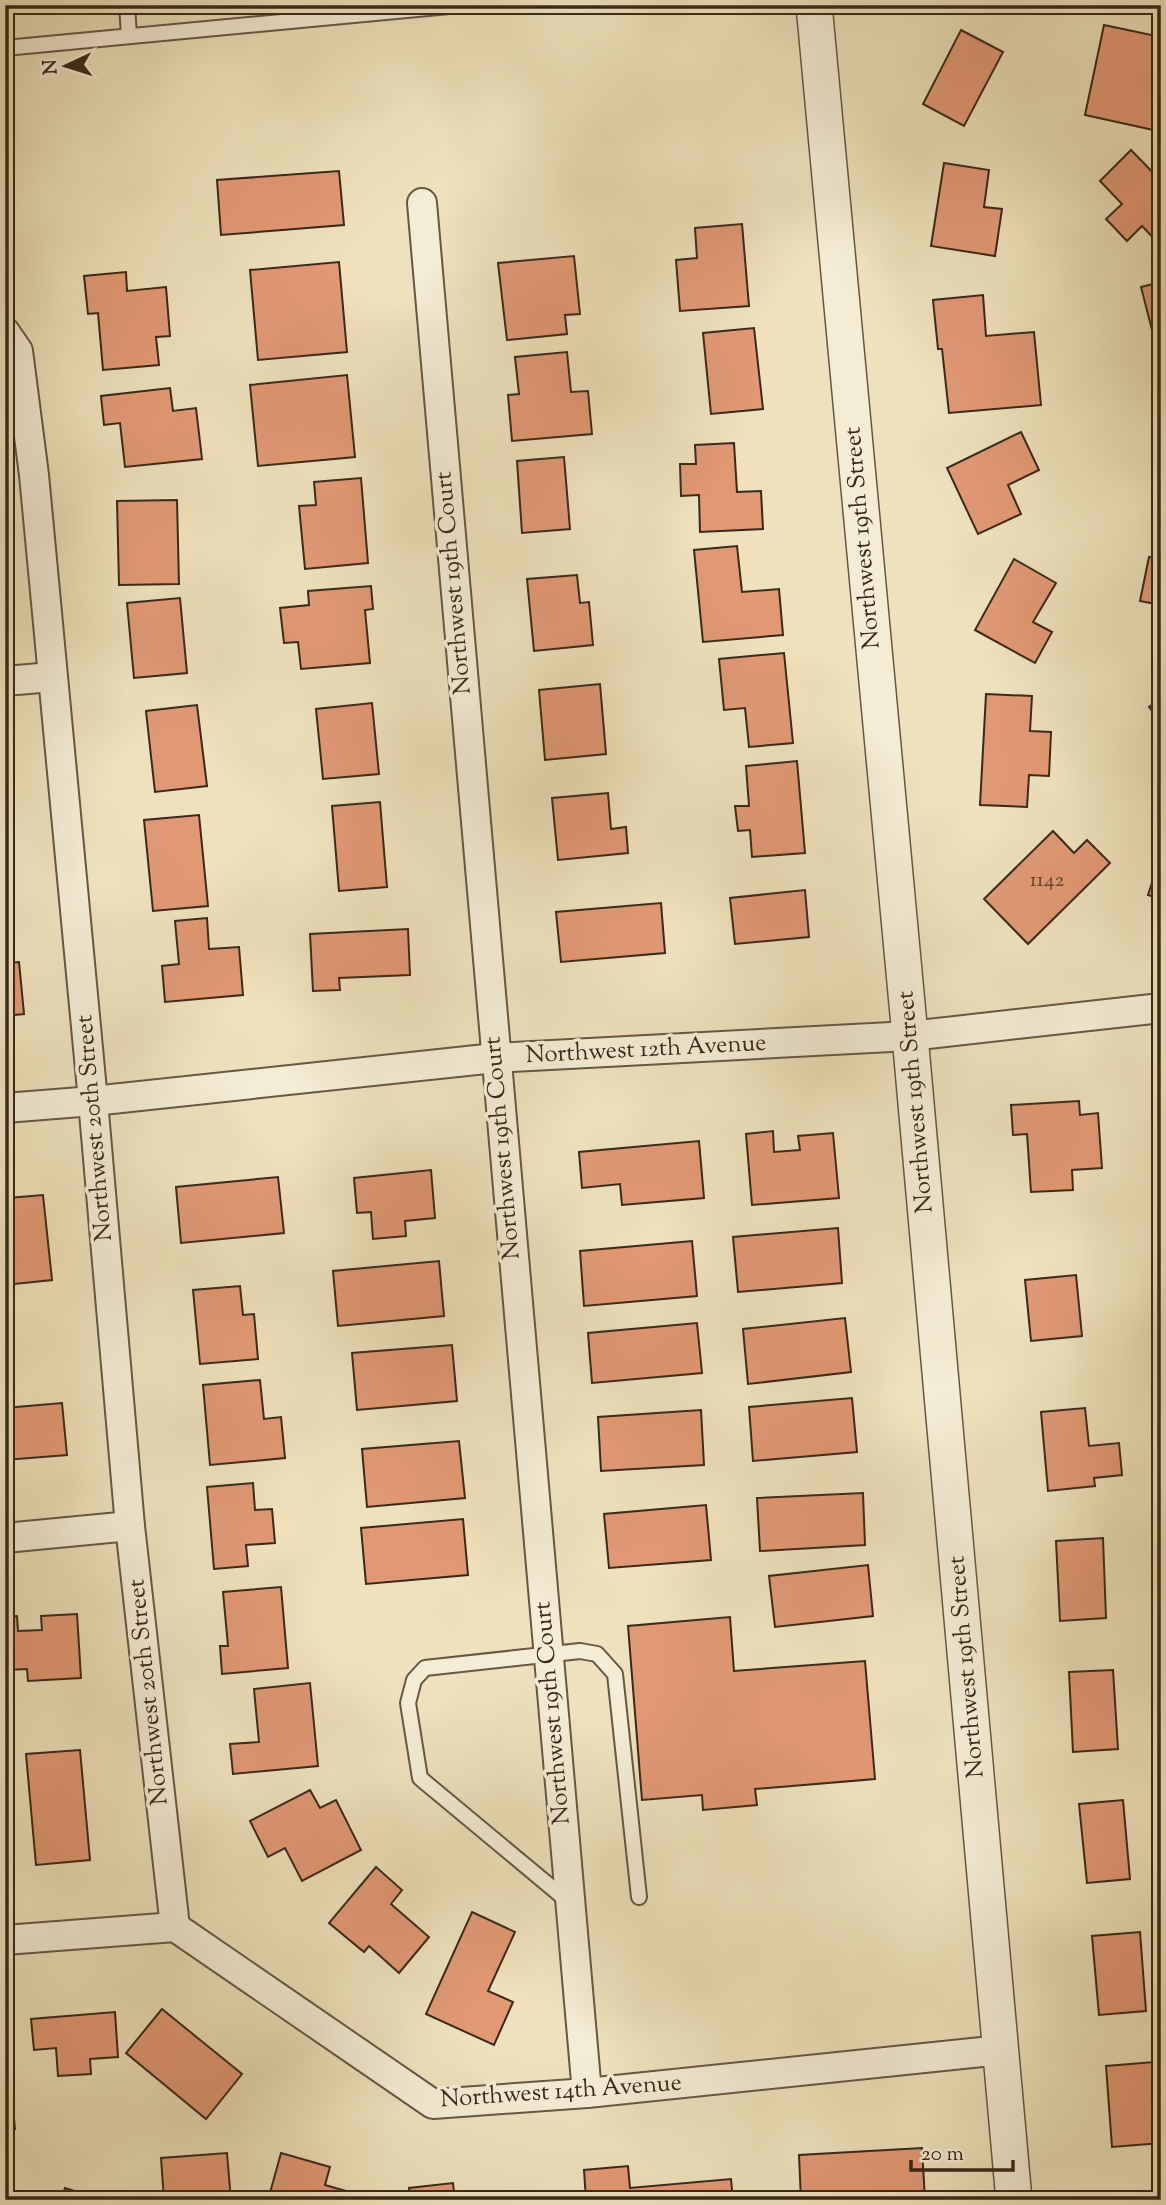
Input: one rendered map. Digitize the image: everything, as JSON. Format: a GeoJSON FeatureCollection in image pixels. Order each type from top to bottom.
{"type":"FeatureCollection","features":[{"type":"Feature","properties":{"kind":"street","name":"Northwest 19th Street"},"geometry":{"type":"LineString","coordinates":[[814,5],[1014,2200]]}},
{"type":"Feature","properties":{"kind":"street","name":"Northwest 19th Court"},"geometry":{"type":"LineString","coordinates":[[422,203],[587,2093]]}},
{"type":"Feature","properties":{"kind":"street","name":"Northwest 20th Street"},"geometry":{"type":"LineString","coordinates":[[5,332],[18,351],[34,475],[130,1526],[175,1927]]}},
{"type":"Feature","properties":{"kind":"street"},"geometry":{"type":"LineString","coordinates":[[5,681],[52,677]]}},
{"type":"Feature","properties":{"kind":"street","name":"Northwest 12th Avenue"},"geometry":{"type":"LineString","coordinates":[[5,1108],[495,1058],[910,1036],[1161,1008]]}},
{"type":"Feature","properties":{"kind":"street"},"geometry":{"type":"LineString","coordinates":[[5,1538],[130,1526]]}},
{"type":"Feature","properties":{"kind":"street"},"geometry":{"type":"LineString","coordinates":[[5,1940],[175,1927]]}},
{"type":"Feature","properties":{"kind":"street","name":"Northwest 14th Avenue"},"geometry":{"type":"LineString","coordinates":[[175,1927],[433,2104],[587,2093],[1001,2050]]}},
{"type":"Feature","properties":{"kind":"lane"},"geometry":{"type":"LineString","coordinates":[[127,5],[129,36]]}},
{"type":"Feature","properties":{"kind":"lane"},"geometry":{"type":"LineString","coordinates":[[5,47],[460,5]]}},
{"type":"Feature","properties":{"kind":"lane"},"geometry":{"type":"LineString","coordinates":[[570,1903],[420,1778],[408,1703],[414,1680],[425,1668],[580,1651],[597,1654],[614,1674],[639,1897]]}},
{"type":"Feature","properties":{"kind":"building"},"geometry":{"type":"Polygon","coordinates":[[[1104,25],[1161,37],[1161,120],[1158,131],[1085,115],[1104,25]]]}},
{"type":"Feature","properties":{"kind":"building"},"geometry":{"type":"Polygon","coordinates":[[[961,30],[1003,52],[964,126],[923,104],[961,30]]]}},
{"type":"Feature","properties":{"kind":"building"},"geometry":{"type":"Polygon","coordinates":[[[1131,150],[1161,181],[1161,246],[1142,226],[1127,241],[1106,219],[1122,204],[1100,181],[1131,150]]]}},
{"type":"Feature","properties":{"kind":"building"},"geometry":{"type":"Polygon","coordinates":[[[944,163],[989,170],[984,207],[1002,209],[995,256],[931,246],[944,163]]]}},
{"type":"Feature","properties":{"kind":"building"},"geometry":{"type":"Polygon","coordinates":[[[339,171],[344,225],[221,235],[217,180],[339,171]]]}},
{"type":"Feature","properties":{"kind":"building"},"geometry":{"type":"Polygon","coordinates":[[[742,224],[749,306],[680,311],[676,260],[697,258],[695,228],[742,224]]]}},
{"type":"Feature","properties":{"kind":"building"},"geometry":{"type":"Polygon","coordinates":[[[574,256],[580,314],[565,315],[567,334],[507,340],[498,263],[574,256]]]}},
{"type":"Feature","properties":{"kind":"building"},"geometry":{"type":"Polygon","coordinates":[[[339,262],[347,352],[258,360],[250,270],[339,262]]]}},
{"type":"Feature","properties":{"kind":"building"},"geometry":{"type":"Polygon","coordinates":[[[126,272],[127,291],[166,287],[170,336],[156,337],[159,365],[103,370],[98,313],[88,314],[84,276],[126,272]]]}},
{"type":"Feature","properties":{"kind":"building"},"geometry":{"type":"Polygon","coordinates":[[[1161,282],[1161,365],[1141,287],[1161,282]]]}},
{"type":"Feature","properties":{"kind":"building"},"geometry":{"type":"Polygon","coordinates":[[[983,295],[986,336],[1034,332],[1041,405],[949,413],[933,300],[983,295]]]}},
{"type":"Feature","properties":{"kind":"building"},"geometry":{"type":"Polygon","coordinates":[[[754,328],[763,409],[711,414],[703,333],[754,328]]]}},
{"type":"Feature","properties":{"kind":"building"},"geometry":{"type":"Polygon","coordinates":[[[567,352],[571,392],[588,391],[592,434],[512,441],[508,395],[519,394],[515,357],[567,352]]]}},
{"type":"Feature","properties":{"kind":"building"},"geometry":{"type":"Polygon","coordinates":[[[347,375],[355,457],[258,466],[250,385],[347,375]]]}},
{"type":"Feature","properties":{"kind":"building"},"geometry":{"type":"Polygon","coordinates":[[[170,388],[173,411],[196,408],[202,459],[125,467],[120,423],[104,425],[101,396],[170,388]]]}},
{"type":"Feature","properties":{"kind":"building"},"geometry":{"type":"Polygon","coordinates":[[[1021,432],[1039,470],[1008,485],[1021,514],[978,534],[947,468],[1021,432]]]}},
{"type":"Feature","properties":{"kind":"building"},"geometry":{"type":"Polygon","coordinates":[[[734,443],[737,492],[761,491],[763,529],[700,532],[699,495],[681,496],[680,464],[696,464],[695,445],[734,443]]]}},
{"type":"Feature","properties":{"kind":"building"},"geometry":{"type":"Polygon","coordinates":[[[564,457],[570,529],[522,533],[517,461],[564,457]]]}},
{"type":"Feature","properties":{"kind":"building"},"geometry":{"type":"Polygon","coordinates":[[[361,478],[368,563],[305,569],[299,506],[316,505],[314,482],[361,478]]]}},
{"type":"Feature","properties":{"kind":"building"},"geometry":{"type":"Polygon","coordinates":[[[177,500],[179,584],[119,585],[117,501],[177,500]]]}},
{"type":"Feature","properties":{"kind":"building"},"geometry":{"type":"Polygon","coordinates":[[[737,546],[742,592],[779,589],[783,635],[703,642],[694,550],[737,546]]]}},
{"type":"Feature","properties":{"kind":"building"},"geometry":{"type":"Polygon","coordinates":[[[1149,557],[1161,559],[1161,605],[1140,601],[1149,557]]]}},
{"type":"Feature","properties":{"kind":"building"},"geometry":{"type":"Polygon","coordinates":[[[1014,559],[1056,583],[1033,622],[1052,632],[1035,663],[975,630],[1014,559]]]}},
{"type":"Feature","properties":{"kind":"building"},"geometry":{"type":"Polygon","coordinates":[[[577,575],[580,603],[589,602],[593,645],[534,651],[527,579],[577,575]]]}},
{"type":"Feature","properties":{"kind":"building"},"geometry":{"type":"Polygon","coordinates":[[[371,586],[373,609],[365,610],[370,663],[301,669],[298,642],[284,643],[280,608],[309,605],[308,591],[371,586]]]}},
{"type":"Feature","properties":{"kind":"building"},"geometry":{"type":"Polygon","coordinates":[[[180,598],[187,673],[134,678],[127,603],[180,598]]]}},
{"type":"Feature","properties":{"kind":"building"},"geometry":{"type":"Polygon","coordinates":[[[784,653],[793,743],[749,747],[745,708],[724,710],[719,659],[784,653]]]}},
{"type":"Feature","properties":{"kind":"building"},"geometry":{"type":"Polygon","coordinates":[[[600,684],[606,754],[545,760],[539,690],[600,684]]]}},
{"type":"Feature","properties":{"kind":"building"},"geometry":{"type":"Polygon","coordinates":[[[986,694],[1032,696],[1030,731],[1051,732],[1049,776],[1029,775],[1027,807],[980,805],[986,694]]]}},
{"type":"Feature","properties":{"kind":"building"},"geometry":{"type":"Polygon","coordinates":[[[1161,698],[1161,722],[1149,707],[1161,698]]]}},
{"type":"Feature","properties":{"kind":"building"},"geometry":{"type":"Polygon","coordinates":[[[372,703],[379,774],[323,779],[316,709],[372,703]]]}},
{"type":"Feature","properties":{"kind":"building"},"geometry":{"type":"Polygon","coordinates":[[[197,705],[207,786],[155,792],[146,711],[197,705]]]}},
{"type":"Feature","properties":{"kind":"building"},"geometry":{"type":"Polygon","coordinates":[[[797,761],[805,853],[752,857],[750,830],[738,831],[735,806],[749,806],[746,766],[797,761]]]}},
{"type":"Feature","properties":{"kind":"building"},"geometry":{"type":"Polygon","coordinates":[[[608,793],[611,829],[626,827],[628,853],[558,860],[552,798],[608,793]]]}},
{"type":"Feature","properties":{"kind":"building"},"geometry":{"type":"Polygon","coordinates":[[[380,802],[387,887],[339,891],[332,806],[380,802]]]}},
{"type":"Feature","properties":{"kind":"building"},"geometry":{"type":"Polygon","coordinates":[[[199,815],[208,906],[153,911],[144,820],[199,815]]]}},
{"type":"Feature","properties":{"kind":"building"},"geometry":{"type":"Polygon","coordinates":[[[1053,831],[1074,853],[1087,840],[1110,863],[1028,944],[984,899],[1053,831]]]}},
{"type":"Feature","properties":{"kind":"building"},"geometry":{"type":"Polygon","coordinates":[[[1161,855],[1161,899],[1148,895],[1161,855]]]}},
{"type":"Feature","properties":{"kind":"building"},"geometry":{"type":"Polygon","coordinates":[[[805,890],[809,937],[735,944],[730,898],[805,890]]]}},
{"type":"Feature","properties":{"kind":"building"},"geometry":{"type":"Polygon","coordinates":[[[661,903],[665,953],[561,962],[556,912],[661,903]]]}},
{"type":"Feature","properties":{"kind":"building"},"geometry":{"type":"Polygon","coordinates":[[[207,918],[209,949],[239,947],[243,995],[165,1002],[162,966],[179,964],[175,921],[207,918]]]}},
{"type":"Feature","properties":{"kind":"building"},"geometry":{"type":"Polygon","coordinates":[[[408,929],[410,975],[339,978],[340,990],[313,991],[310,934],[408,929]]]}},
{"type":"Feature","properties":{"kind":"building"},"geometry":{"type":"Polygon","coordinates":[[[19,962],[24,1014],[5,1016],[5,963],[19,962]]]}},
{"type":"Feature","properties":{"kind":"building"},"geometry":{"type":"Polygon","coordinates":[[[1079,1101],[1080,1115],[1098,1113],[1102,1168],[1072,1170],[1073,1190],[1031,1192],[1027,1134],[1013,1135],[1011,1105],[1079,1101]]]}},
{"type":"Feature","properties":{"kind":"building"},"geometry":{"type":"Polygon","coordinates":[[[773,1131],[774,1152],[800,1150],[798,1136],[833,1133],[839,1198],[752,1205],[746,1134],[773,1131]]]}},
{"type":"Feature","properties":{"kind":"building"},"geometry":{"type":"Polygon","coordinates":[[[699,1141],[704,1198],[622,1205],[620,1184],[582,1188],[579,1152],[699,1141]]]}},
{"type":"Feature","properties":{"kind":"building"},"geometry":{"type":"Polygon","coordinates":[[[431,1170],[435,1218],[405,1221],[406,1236],[373,1239],[371,1212],[357,1213],[354,1178],[431,1170]]]}},
{"type":"Feature","properties":{"kind":"building"},"geometry":{"type":"Polygon","coordinates":[[[278,1177],[284,1233],[181,1243],[176,1187],[278,1177]]]}},
{"type":"Feature","properties":{"kind":"building"},"geometry":{"type":"Polygon","coordinates":[[[43,1195],[52,1280],[5,1285],[5,1215],[10,1215],[8,1198],[43,1195]]]}},
{"type":"Feature","properties":{"kind":"building"},"geometry":{"type":"Polygon","coordinates":[[[838,1228],[842,1283],[738,1292],[733,1237],[838,1228]]]}},
{"type":"Feature","properties":{"kind":"building"},"geometry":{"type":"Polygon","coordinates":[[[692,1241],[697,1296],[584,1306],[580,1251],[692,1241]]]}},
{"type":"Feature","properties":{"kind":"building"},"geometry":{"type":"Polygon","coordinates":[[[439,1261],[444,1316],[338,1326],[333,1271],[439,1261]]]}},
{"type":"Feature","properties":{"kind":"building"},"geometry":{"type":"Polygon","coordinates":[[[1076,1275],[1082,1336],[1031,1341],[1025,1280],[1076,1275]]]}},
{"type":"Feature","properties":{"kind":"building"},"geometry":{"type":"Polygon","coordinates":[[[240,1286],[243,1315],[254,1314],[258,1359],[200,1364],[193,1290],[240,1286]]]}},
{"type":"Feature","properties":{"kind":"building"},"geometry":{"type":"Polygon","coordinates":[[[845,1318],[851,1372],[748,1384],[743,1329],[845,1318]]]}},
{"type":"Feature","properties":{"kind":"building"},"geometry":{"type":"Polygon","coordinates":[[[697,1323],[702,1373],[592,1383],[588,1333],[697,1323]]]}},
{"type":"Feature","properties":{"kind":"building"},"geometry":{"type":"Polygon","coordinates":[[[452,1345],[457,1401],[357,1410],[352,1353],[452,1345]]]}},
{"type":"Feature","properties":{"kind":"building"},"geometry":{"type":"Polygon","coordinates":[[[260,1380],[264,1419],[281,1417],[285,1458],[210,1465],[203,1385],[260,1380]]]}},
{"type":"Feature","properties":{"kind":"building"},"geometry":{"type":"Polygon","coordinates":[[[852,1398],[857,1452],[753,1461],[749,1407],[852,1398]]]}},
{"type":"Feature","properties":{"kind":"building"},"geometry":{"type":"Polygon","coordinates":[[[62,1403],[67,1455],[5,1460],[5,1408],[62,1403]]]}},
{"type":"Feature","properties":{"kind":"building"},"geometry":{"type":"Polygon","coordinates":[[[1085,1408],[1089,1446],[1119,1443],[1122,1475],[1094,1478],[1095,1486],[1048,1491],[1041,1412],[1085,1408]]]}},
{"type":"Feature","properties":{"kind":"building"},"geometry":{"type":"Polygon","coordinates":[[[701,1410],[704,1465],[601,1471],[598,1417],[701,1410]]]}},
{"type":"Feature","properties":{"kind":"building"},"geometry":{"type":"Polygon","coordinates":[[[459,1441],[465,1498],[367,1507],[362,1449],[459,1441]]]}},
{"type":"Feature","properties":{"kind":"building"},"geometry":{"type":"Polygon","coordinates":[[[253,1483],[255,1510],[272,1509],[275,1543],[246,1545],[248,1566],[214,1569],[207,1487],[253,1483]]]}},
{"type":"Feature","properties":{"kind":"building"},"geometry":{"type":"Polygon","coordinates":[[[863,1493],[865,1545],[760,1551],[757,1498],[863,1493]]]}},
{"type":"Feature","properties":{"kind":"building"},"geometry":{"type":"Polygon","coordinates":[[[706,1505],[711,1560],[609,1568],[604,1514],[706,1505]]]}},
{"type":"Feature","properties":{"kind":"building"},"geometry":{"type":"Polygon","coordinates":[[[463,1519],[468,1575],[366,1584],[361,1528],[463,1519]]]}},
{"type":"Feature","properties":{"kind":"building"},"geometry":{"type":"Polygon","coordinates":[[[1103,1538],[1106,1618],[1060,1621],[1056,1541],[1103,1538]]]}},
{"type":"Feature","properties":{"kind":"building"},"geometry":{"type":"Polygon","coordinates":[[[868,1565],[873,1616],[775,1627],[769,1576],[868,1565]]]}},
{"type":"Feature","properties":{"kind":"building"},"geometry":{"type":"Polygon","coordinates":[[[281,1587],[288,1668],[222,1674],[220,1646],[228,1646],[223,1592],[281,1587]]]}},
{"type":"Feature","properties":{"kind":"building"},"geometry":{"type":"Polygon","coordinates":[[[77,1614],[81,1678],[28,1681],[27,1669],[5,1670],[5,1617],[17,1616],[18,1631],[42,1630],[41,1616],[77,1614]]]}},
{"type":"Feature","properties":{"kind":"building"},"geometry":{"type":"Polygon","coordinates":[[[730,1617],[734,1671],[865,1661],[875,1779],[755,1789],[757,1805],[703,1810],[702,1795],[642,1800],[628,1626],[730,1617]]]}},
{"type":"Feature","properties":{"kind":"building"},"geometry":{"type":"Polygon","coordinates":[[[1113,1670],[1118,1749],[1073,1752],[1069,1672],[1113,1670]]]}},
{"type":"Feature","properties":{"kind":"building"},"geometry":{"type":"Polygon","coordinates":[[[310,1683],[318,1766],[233,1774],[230,1744],[259,1742],[254,1689],[310,1683]]]}},
{"type":"Feature","properties":{"kind":"building"},"geometry":{"type":"Polygon","coordinates":[[[80,1750],[90,1860],[36,1865],[26,1754],[80,1750]]]}},
{"type":"Feature","properties":{"kind":"building"},"geometry":{"type":"Polygon","coordinates":[[[310,1790],[320,1808],[336,1800],[361,1850],[302,1881],[285,1848],[268,1857],[250,1821],[310,1790]]]}},
{"type":"Feature","properties":{"kind":"building"},"geometry":{"type":"Polygon","coordinates":[[[1123,1800],[1130,1879],[1087,1883],[1079,1804],[1123,1800]]]}},
{"type":"Feature","properties":{"kind":"building"},"geometry":{"type":"Polygon","coordinates":[[[376,1867],[402,1890],[391,1904],[429,1937],[399,1973],[369,1946],[364,1952],[329,1923],[376,1867]]]}},
{"type":"Feature","properties":{"kind":"building"},"geometry":{"type":"Polygon","coordinates":[[[472,1912],[515,1932],[488,1991],[513,2002],[494,2045],[426,2014],[472,1912]]]}},
{"type":"Feature","properties":{"kind":"building"},"geometry":{"type":"Polygon","coordinates":[[[1140,1932],[1146,2011],[1099,2015],[1092,1936],[1140,1932]]]}},
{"type":"Feature","properties":{"kind":"building"},"geometry":{"type":"Polygon","coordinates":[[[162,2009],[242,2074],[206,2119],[126,2053],[162,2009]]]}},
{"type":"Feature","properties":{"kind":"building"},"geometry":{"type":"Polygon","coordinates":[[[115,2012],[118,2057],[90,2059],[91,2074],[58,2076],[56,2048],[34,2050],[31,2019],[115,2012]]]}},
{"type":"Feature","properties":{"kind":"building"},"geometry":{"type":"Polygon","coordinates":[[[5,2023],[15,2129],[5,2130],[5,2023]]]}},
{"type":"Feature","properties":{"kind":"building"},"geometry":{"type":"Polygon","coordinates":[[[1154,2062],[1161,2143],[1112,2147],[1106,2066],[1154,2062]]]}},
{"type":"Feature","properties":{"kind":"building"},"geometry":{"type":"Polygon","coordinates":[[[922,2148],[925,2200],[801,2200],[799,2155],[922,2148]]]}},
{"type":"Feature","properties":{"kind":"building"},"geometry":{"type":"Polygon","coordinates":[[[227,2153],[231,2200],[164,2200],[161,2158],[227,2153]]]}},
{"type":"Feature","properties":{"kind":"building"},"geometry":{"type":"Polygon","coordinates":[[[281,2153],[330,2167],[325,2185],[367,2197],[366,2200],[268,2200],[281,2153]]]}},
{"type":"Feature","properties":{"kind":"building"},"geometry":{"type":"Polygon","coordinates":[[[628,2166],[630,2188],[731,2179],[733,2200],[586,2200],[584,2170],[628,2166]]]}},
{"type":"Feature","properties":{"kind":"building"},"geometry":{"type":"Polygon","coordinates":[[[453,2183],[455,2200],[410,2200],[409,2188],[453,2183]]]}},
{"type":"Feature","properties":{"kind":"building"},"geometry":{"type":"Polygon","coordinates":[[[65,2188],[102,2200],[61,2200],[65,2188]]]}},
{"type":"Feature","properties":{"kind":"building"},"geometry":{"type":"Polygon","coordinates":[[[1161,2194],[1161,2200],[1116,2198],[1161,2194]]]}},
{"type":"Feature","properties":{"kind":"building"},"geometry":{"type":"Polygon","coordinates":[[[554,2195],[555,2200],[502,2200],[554,2195]]]}}]}
